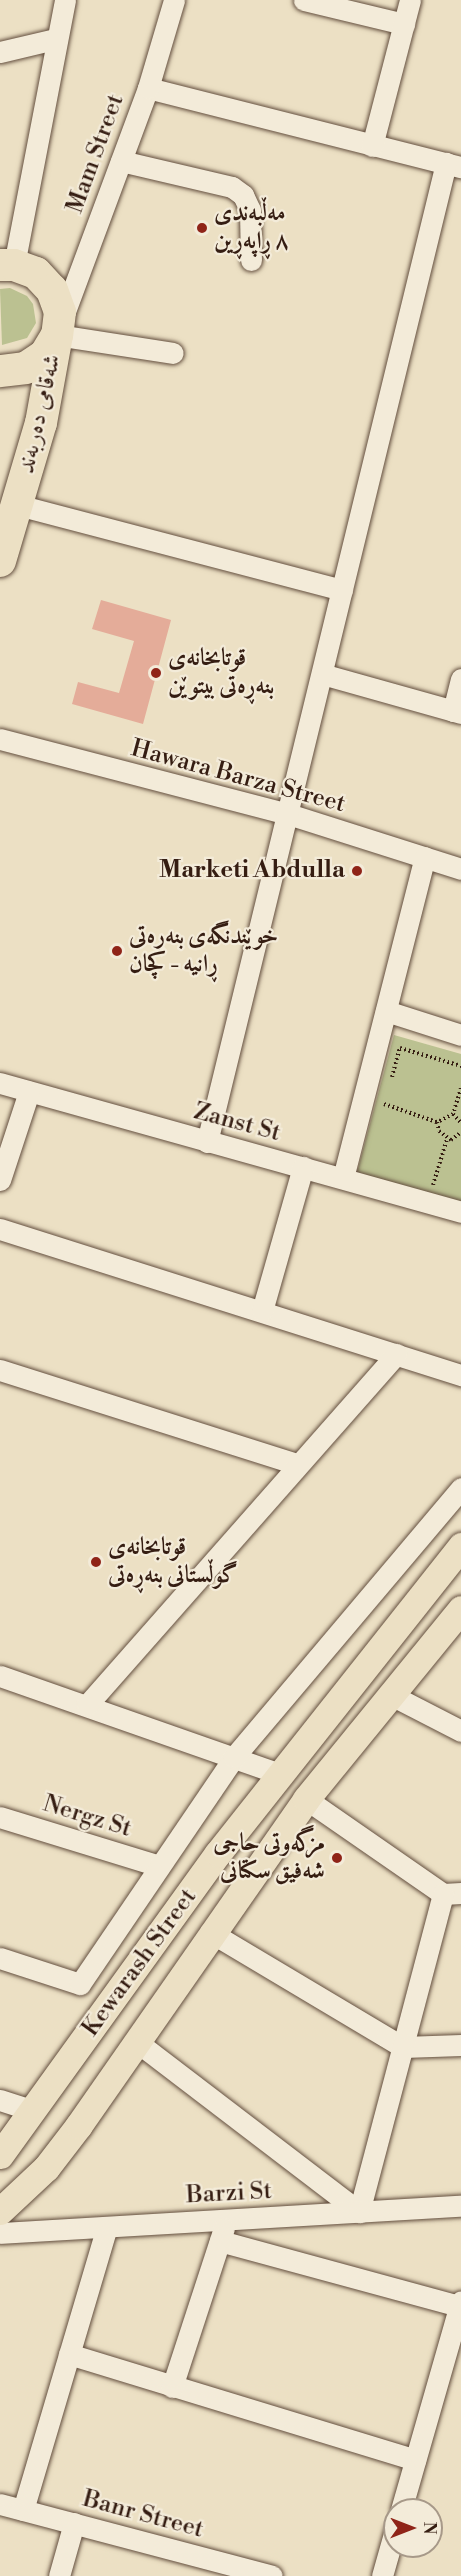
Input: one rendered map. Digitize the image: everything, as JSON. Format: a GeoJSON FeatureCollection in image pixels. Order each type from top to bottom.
{"type":"FeatureCollection","features":[{"type":"Feature","properties":{"kind":"highway"},"geometry":{"type":"LineString","coordinates":[[0,371],[15,371],[36,363],[59,329],[57,300],[45,280],[4,264]]}},
{"type":"Feature","properties":{"kind":"highway","name":"شەقامی دەربەند"},"geometry":{"type":"LineString","coordinates":[[0,561],[48,396],[59,329]]}},
{"type":"Feature","properties":{"kind":"main road","name":"Kewarash Street"},"geometry":{"type":"LineString","coordinates":[[0,2155],[218,1853],[461,1546]]}},
{"type":"Feature","properties":{"kind":"main road","name":"Kewarash Street"},"geometry":{"type":"LineString","coordinates":[[0,2211],[46,2168],[137,2042],[210,1932],[306,1799],[461,1609]]}},
{"type":"Feature","properties":{"kind":"main road"},"geometry":{"type":"LineString","coordinates":[[218,1853],[249,1879]]}},
{"type":"Feature","properties":{"kind":"street"},"geometry":{"type":"LineString","coordinates":[[4,264],[65,0]]}},
{"type":"Feature","properties":{"kind":"street","name":"Mam Street"},"geometry":{"type":"LineString","coordinates":[[59,329],[148,88],[174,0]]}},
{"type":"Feature","properties":{"kind":"street"},"geometry":{"type":"LineString","coordinates":[[304,0],[404,24]]}},
{"type":"Feature","properties":{"kind":"street"},"geometry":{"type":"LineString","coordinates":[[372,146],[411,0]]}},
{"type":"Feature","properties":{"kind":"street"},"geometry":{"type":"LineString","coordinates":[[0,52],[55,39]]}},
{"type":"Feature","properties":{"kind":"street"},"geometry":{"type":"LineString","coordinates":[[148,88],[453,165],[342,590],[207,1142]]}},
{"type":"Feature","properties":{"kind":"street"},"geometry":{"type":"LineString","coordinates":[[121,161],[232,187],[243,195],[250,210],[251,260]]}},
{"type":"Feature","properties":{"kind":"street"},"geometry":{"type":"LineString","coordinates":[[59,329],[173,353]]}},
{"type":"Feature","properties":{"kind":"street"},"geometry":{"type":"LineString","coordinates":[[18,505],[342,590]]}},
{"type":"Feature","properties":{"kind":"street"},"geometry":{"type":"LineString","coordinates":[[322,674],[457,712],[461,679]]}},
{"type":"Feature","properties":{"kind":"street","name":"Hawara Barza Street"},"geometry":{"type":"LineString","coordinates":[[0,739],[288,814],[461,869]]}},
{"type":"Feature","properties":{"kind":"street"},"geometry":{"type":"LineString","coordinates":[[344,1178],[425,857]]}},
{"type":"Feature","properties":{"kind":"street"},"geometry":{"type":"LineString","coordinates":[[386,1011],[461,1035]]}},
{"type":"Feature","properties":{"kind":"street","name":"Zanst St"},"geometry":{"type":"LineString","coordinates":[[0,1083],[461,1212]]}},
{"type":"Feature","properties":{"kind":"street"},"geometry":{"type":"LineString","coordinates":[[0,1180],[29,1092]]}},
{"type":"Feature","properties":{"kind":"street"},"geometry":{"type":"LineString","coordinates":[[262,1311],[303,1167]]}},
{"type":"Feature","properties":{"kind":"street"},"geometry":{"type":"LineString","coordinates":[[0,1229],[461,1375]]}},
{"type":"Feature","properties":{"kind":"street"},"geometry":{"type":"LineString","coordinates":[[87,1706],[297,1464],[396,1354]]}},
{"type":"Feature","properties":{"kind":"street"},"geometry":{"type":"LineString","coordinates":[[0,1370],[297,1464]]}},
{"type":"Feature","properties":{"kind":"street"},"geometry":{"type":"LineString","coordinates":[[0,1958],[80,1984],[234,1757],[461,1488]]}},
{"type":"Feature","properties":{"kind":"street"},"geometry":{"type":"LineString","coordinates":[[0,1676],[280,1774]]}},
{"type":"Feature","properties":{"kind":"street"},"geometry":{"type":"LineString","coordinates":[[391,1695],[461,1731]]}},
{"type":"Feature","properties":{"kind":"street"},"geometry":{"type":"LineString","coordinates":[[137,2042],[359,2212],[403,2047],[452,1894],[306,1799]]}},
{"type":"Feature","properties":{"kind":"street","name":"Nergz St"},"geometry":{"type":"LineString","coordinates":[[0,1817],[159,1866]]}},
{"type":"Feature","properties":{"kind":"street"},"geometry":{"type":"LineString","coordinates":[[210,1932],[403,2047],[461,2045]]}},
{"type":"Feature","properties":{"kind":"street"},"geometry":{"type":"LineString","coordinates":[[0,2100],[33,2111]]}},
{"type":"Feature","properties":{"kind":"street","name":"Barzi St"},"geometry":{"type":"LineString","coordinates":[[0,2233],[461,2206]]}},
{"type":"Feature","properties":{"kind":"street"},"geometry":{"type":"LineString","coordinates":[[172,2387],[226,2220]]}},
{"type":"Feature","properties":{"kind":"street"},"geometry":{"type":"LineString","coordinates":[[22,2510],[107,2227]]}},
{"type":"Feature","properties":{"kind":"street"},"geometry":{"type":"LineString","coordinates":[[220,2241],[460,2304],[404,2498]]}},
{"type":"Feature","properties":{"kind":"street"},"geometry":{"type":"LineString","coordinates":[[69,2354],[415,2460]]}},
{"type":"Feature","properties":{"kind":"street","name":"Banr Street"},"geometry":{"type":"LineString","coordinates":[[0,2504],[74,2523],[230,2571],[272,2576]]}},
{"type":"Feature","properties":{"kind":"street"},"geometry":{"type":"LineString","coordinates":[[59,2576],[74,2523]]}},
{"type":"Feature","properties":{"kind":"street"},"geometry":{"type":"LineString","coordinates":[[382,2576],[387,2558]]}},
{"type":"Feature","properties":{"kind":"path"},"geometry":{"type":"LineString","coordinates":[[389,1088],[400,1048],[461,1066]]}},
{"type":"Feature","properties":{"kind":"path"},"geometry":{"type":"LineString","coordinates":[[386,1097],[383,1107],[438,1122],[453,1114],[461,1088]]}},
{"type":"Feature","properties":{"kind":"path"},"geometry":{"type":"LineString","coordinates":[[453,1114],[461,1123]]}},
{"type":"Feature","properties":{"kind":"path"},"geometry":{"type":"LineString","coordinates":[[432,1186],[447,1139],[438,1122]]}},
{"type":"Feature","properties":{"kind":"path"},"geometry":{"type":"LineString","coordinates":[[447,1139],[451,1140],[461,1132]]}},
{"type":"Feature","properties":{"kind":"path"},"geometry":{"type":"LineString","coordinates":[[422,1183],[442,1189]]}},
{"type":"Feature","properties":{"kind":"green space"},"geometry":{"type":"Polygon","coordinates":[[[10,288],[27,296],[33,304],[36,323],[27,338],[2,345],[0,289],[10,288]]]}},
{"type":"Feature","properties":{"kind":"green space"},"geometry":{"type":"Polygon","coordinates":[[[394,1035],[461,1054],[461,1206],[357,1172],[394,1035]]]}},
{"type":"Feature","properties":{"kind":"building"},"geometry":{"type":"Polygon","coordinates":[[[101,600],[171,620],[143,724],[72,704],[78,682],[119,693],[134,641],[92,629],[101,600]]]}},
{"type":"Feature","properties":{"kind":"place","name":"مەڵبەندی ٨ ڕاپەڕین"},"geometry":{"type":"Point","coordinates":[202,228]}},
{"type":"Feature","properties":{"kind":"place","name":"قوتابخانەی بنەڕەتی بیتوێن"},"geometry":{"type":"Point","coordinates":[156,673]}},
{"type":"Feature","properties":{"kind":"place","name":"Marketi Abdulla"},"geometry":{"type":"Point","coordinates":[357,871]}},
{"type":"Feature","properties":{"kind":"place","name":"خوێندنگەی بنەڕەتی ڕانیە - کچان"},"geometry":{"type":"Point","coordinates":[117,951]}},
{"type":"Feature","properties":{"kind":"place","name":"قوتابخانه‌ی گوڵستانی بنه‌ڕه‌تی"},"geometry":{"type":"Point","coordinates":[96,1562]}},
{"type":"Feature","properties":{"kind":"place","name":"مزگەوتی حاجی شەفیق سکتانی"},"geometry":{"type":"Point","coordinates":[337,1858]}}]}
